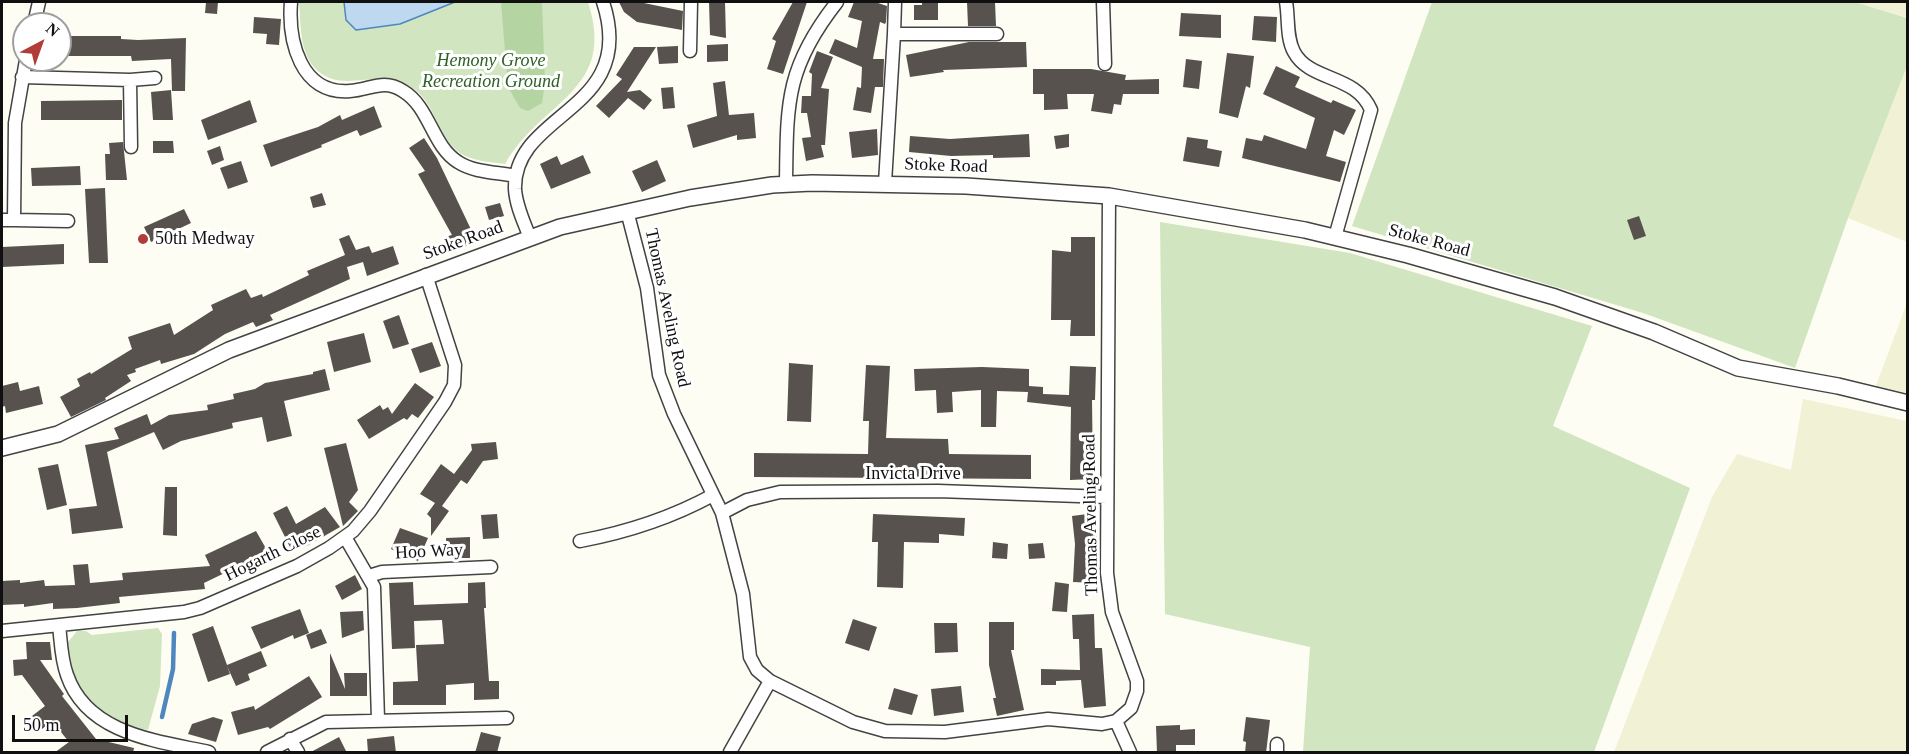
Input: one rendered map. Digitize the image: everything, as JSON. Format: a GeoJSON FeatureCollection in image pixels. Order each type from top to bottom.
{"type":"FeatureCollection","features":[{"type":"Feature","properties":{"kind":"street"},"geometry":{"type":"LineString","coordinates":[[291,2],[290,24],[294,49],[303,67],[317,82],[342,92],[356,91],[375,84],[402,90],[417,103],[453,158],[482,171],[516,176]]}},
{"type":"Feature","properties":{"kind":"street"},"geometry":{"type":"LineString","coordinates":[[530,237],[517,201],[516,176],[522,157],[531,146],[590,91],[603,72],[610,35],[603,2]]}},
{"type":"Feature","properties":{"kind":"street"},"geometry":{"type":"LineString","coordinates":[[690,51],[691,2]]}},
{"type":"Feature","properties":{"kind":"street"},"geometry":{"type":"LineString","coordinates":[[786,184],[786,118],[795,75],[812,36],[837,2]]}},
{"type":"Feature","properties":{"kind":"street"},"geometry":{"type":"LineString","coordinates":[[885,183],[895,2]]}},
{"type":"Feature","properties":{"kind":"street"},"geometry":{"type":"LineString","coordinates":[[1103,2],[1105,64]]}},
{"type":"Feature","properties":{"kind":"street"},"geometry":{"type":"LineString","coordinates":[[1286,2],[1288,30],[1295,54],[1312,69],[1358,90],[1371,110],[1335,237]]}},
{"type":"Feature","properties":{"kind":"street"},"geometry":{"type":"LineString","coordinates":[[894,34],[997,34]]}},
{"type":"Feature","properties":{"kind":"street"},"geometry":{"type":"LineString","coordinates":[[23,72],[15,123],[8,220],[68,221]]}},
{"type":"Feature","properties":{"kind":"street"},"geometry":{"type":"LineString","coordinates":[[22,77],[130,80],[155,78]]}},
{"type":"Feature","properties":{"kind":"street"},"geometry":{"type":"LineString","coordinates":[[130,80],[131,147]]}},
{"type":"Feature","properties":{"kind":"street","name":"Stoke Road"},"geometry":{"type":"LineString","coordinates":[[2,448],[65,431],[229,350],[530,237],[581,221],[627,211],[700,196],[786,184],[885,183],[1109,196],[1335,237],[1485,276],[1555,297],[1654,333],[1738,368],[1838,386],[1908,403]]}},
{"type":"Feature","properties":{"kind":"street","name":"Thomas Aveling Road"},"geometry":{"type":"LineString","coordinates":[[627,211],[647,288],[659,375],[674,414],[722,513],[743,594],[750,657],[758,670],[770,681],[854,722],[885,731],[945,732],[1048,719],[1102,724],[1116,721],[1131,708],[1137,692],[1135,671],[1121,640],[1109,598],[1107,573],[1109,196]]}},
{"type":"Feature","properties":{"kind":"street","name":"Hogarth Close"},"geometry":{"type":"LineString","coordinates":[[2,631],[184,612],[200,608],[297,566],[345,537],[370,511],[445,402],[454,385],[453,355],[426,275]]}},
{"type":"Feature","properties":{"kind":"street","name":"Invicta Drive"},"geometry":{"type":"LineString","coordinates":[[722,513],[747,500],[780,492],[938,491],[1107,496]]}},
{"type":"Feature","properties":{"kind":"street"},"geometry":{"type":"LineString","coordinates":[[580,541],[632,530],[688,509],[714,495]]}},
{"type":"Feature","properties":{"kind":"street"},"geometry":{"type":"LineString","coordinates":[[345,537],[369,576],[375,598],[378,720]]}},
{"type":"Feature","properties":{"kind":"street","name":"Hoo Way"},"geometry":{"type":"LineString","coordinates":[[369,576],[382,572],[490,567]]}},
{"type":"Feature","properties":{"kind":"street"},"geometry":{"type":"LineString","coordinates":[[59,625],[64,666],[76,692],[104,721],[124,732],[209,753]]}},
{"type":"Feature","properties":{"kind":"street"},"geometry":{"type":"LineString","coordinates":[[730,753],[770,681]]}},
{"type":"Feature","properties":{"kind":"street"},"geometry":{"type":"LineString","coordinates":[[267,753],[322,722],[507,718]]}},
{"type":"Feature","properties":{"kind":"street"},"geometry":{"type":"LineString","coordinates":[[1116,721],[1130,753]]}},
{"type":"Feature","properties":{"kind":"street"},"geometry":{"type":"LineString","coordinates":[[290,739],[298,753]]}},
{"type":"Feature","properties":{"kind":"green space","name":"Hemony Grove Recreation Ground"},"geometry":{"type":"Polygon","coordinates":[[[299,2],[588,2],[594,32],[592,56],[584,76],[571,92],[520,142],[505,164],[481,161],[465,156],[452,146],[426,101],[411,87],[386,79],[339,80],[318,71],[307,57],[304,48],[299,2]]]}},
{"type":"Feature","properties":{"kind":"green space"},"geometry":{"type":"Polygon","coordinates":[[[501,2],[542,2],[545,83],[542,103],[528,111],[520,108],[508,87],[501,2]]]}},
{"type":"Feature","properties":{"kind":"green space"},"geometry":{"type":"Polygon","coordinates":[[[1432,2],[1855,2],[1907,18],[1907,66],[1848,218],[1795,368],[1643,313],[1352,226],[1432,2]]]}},
{"type":"Feature","properties":{"kind":"green space"},"geometry":{"type":"Polygon","coordinates":[[[1855,2],[1907,2],[1907,11],[1905,17],[1855,2]]]}},
{"type":"Feature","properties":{"kind":"green space"},"geometry":{"type":"Polygon","coordinates":[[[1907,66],[1907,242],[1848,218],[1907,66]]]}},
{"type":"Feature","properties":{"kind":"green space"},"geometry":{"type":"Polygon","coordinates":[[[1160,222],[1350,253],[1592,326],[1553,426],[1690,488],[1594,752],[1303,752],[1310,647],[1165,614],[1160,222]]]}},
{"type":"Feature","properties":{"kind":"green space"},"geometry":{"type":"Polygon","coordinates":[[[1907,303],[1907,396],[1875,388],[1907,303]]]}},
{"type":"Feature","properties":{"kind":"green space"},"geometry":{"type":"Polygon","coordinates":[[[1803,399],[1907,421],[1907,752],[1614,752],[1712,497],[1737,454],[1791,470],[1803,399]]]}},
{"type":"Feature","properties":{"kind":"green space"},"geometry":{"type":"Polygon","coordinates":[[[158,628],[162,634],[160,686],[148,730],[117,719],[91,701],[80,688],[73,674],[68,642],[77,631],[86,631],[92,635],[158,628]]]}},
{"type":"Feature","properties":{"kind":"water"},"geometry":{"type":"Polygon","coordinates":[[[344,2],[455,2],[400,24],[356,30],[346,20],[344,2]]]}},
{"type":"Feature","properties":{"kind":"building"},"geometry":{"type":"Polygon","coordinates":[[[206,2],[218,2],[217,14],[205,13],[206,2]]]}},
{"type":"Feature","properties":{"kind":"building"},"geometry":{"type":"Polygon","coordinates":[[[619,2],[639,2],[683,11],[682,30],[637,22],[624,12],[619,2]]]}},
{"type":"Feature","properties":{"kind":"building"},"geometry":{"type":"Polygon","coordinates":[[[709,2],[725,2],[726,38],[710,35],[709,2]]]}},
{"type":"Feature","properties":{"kind":"building"},"geometry":{"type":"Polygon","coordinates":[[[793,2],[807,2],[783,74],[767,69],[776,41],[772,39],[793,2]]]}},
{"type":"Feature","properties":{"kind":"building"},"geometry":{"type":"Polygon","coordinates":[[[854,2],[875,2],[887,6],[886,22],[885,24],[880,22],[873,59],[884,59],[883,87],[875,87],[871,113],[853,110],[857,87],[861,88],[862,67],[829,53],[835,39],[857,48],[862,21],[848,17],[854,2]]]}},
{"type":"Feature","properties":{"kind":"building"},"geometry":{"type":"Polygon","coordinates":[[[922,2],[938,2],[938,20],[914,20],[914,5],[922,5],[922,2]]]}},
{"type":"Feature","properties":{"kind":"building"},"geometry":{"type":"Polygon","coordinates":[[[967,2],[995,2],[996,26],[968,26],[967,2]]]}},
{"type":"Feature","properties":{"kind":"building"},"geometry":{"type":"Polygon","coordinates":[[[1181,13],[1221,15],[1221,38],[1179,36],[1181,13]]]}},
{"type":"Feature","properties":{"kind":"building"},"geometry":{"type":"Polygon","coordinates":[[[1254,16],[1277,17],[1276,42],[1252,40],[1254,16]]]}},
{"type":"Feature","properties":{"kind":"building"},"geometry":{"type":"Polygon","coordinates":[[[254,17],[281,19],[279,45],[266,44],[267,34],[253,33],[254,17]]]}},
{"type":"Feature","properties":{"kind":"building"},"geometry":{"type":"Polygon","coordinates":[[[72,36],[121,36],[121,39],[138,40],[186,38],[185,91],[172,91],[171,59],[132,61],[131,56],[72,56],[72,36]]]}},
{"type":"Feature","properties":{"kind":"building"},"geometry":{"type":"Polygon","coordinates":[[[969,42],[1026,42],[1027,67],[943,70],[944,72],[910,77],[906,55],[969,42]]]}},
{"type":"Feature","properties":{"kind":"building"},"geometry":{"type":"Polygon","coordinates":[[[728,44],[728,61],[707,62],[707,45],[728,44]]]}},
{"type":"Feature","properties":{"kind":"building"},"geometry":{"type":"Polygon","coordinates":[[[678,46],[678,63],[659,64],[657,47],[678,46]]]}},
{"type":"Feature","properties":{"kind":"building"},"geometry":{"type":"Polygon","coordinates":[[[634,47],[656,47],[627,92],[640,90],[652,100],[644,110],[628,98],[609,118],[596,106],[622,79],[616,75],[634,47]]]}},
{"type":"Feature","properties":{"kind":"building"},"geometry":{"type":"Polygon","coordinates":[[[817,51],[833,57],[821,88],[829,89],[825,145],[821,145],[824,157],[806,161],[802,138],[811,137],[807,113],[801,113],[802,96],[811,96],[812,74],[809,72],[817,51]]]}},
{"type":"Feature","properties":{"kind":"building"},"geometry":{"type":"Polygon","coordinates":[[[1227,53],[1254,56],[1250,88],[1246,86],[1238,118],[1219,113],[1227,53]]]}},
{"type":"Feature","properties":{"kind":"building"},"geometry":{"type":"Polygon","coordinates":[[[1186,59],[1202,61],[1199,89],[1183,87],[1186,59]]]}},
{"type":"Feature","properties":{"kind":"building"},"geometry":{"type":"Polygon","coordinates":[[[1276,66],[1300,77],[1295,87],[1331,103],[1333,100],[1356,110],[1344,135],[1334,130],[1326,156],[1346,162],[1340,182],[1242,158],[1246,138],[1262,141],[1264,135],[1306,149],[1315,118],[1263,94],[1276,66]]]}},
{"type":"Feature","properties":{"kind":"building"},"geometry":{"type":"Polygon","coordinates":[[[1033,69],[1091,69],[1126,75],[1125,80],[1159,79],[1159,94],[1123,94],[1121,105],[1114,104],[1112,114],[1091,111],[1094,94],[1067,94],[1068,109],[1044,110],[1044,94],[1033,94],[1033,69]]]}},
{"type":"Feature","properties":{"kind":"building"},"geometry":{"type":"Polygon","coordinates":[[[725,81],[729,115],[754,113],[756,138],[737,140],[737,135],[693,148],[687,125],[717,116],[713,83],[725,81]]]}},
{"type":"Feature","properties":{"kind":"building"},"geometry":{"type":"Polygon","coordinates":[[[673,87],[675,108],[663,109],[661,88],[673,87]]]}},
{"type":"Feature","properties":{"kind":"building"},"geometry":{"type":"Polygon","coordinates":[[[171,90],[173,120],[153,120],[151,92],[171,90]]]}},
{"type":"Feature","properties":{"kind":"building"},"geometry":{"type":"Polygon","coordinates":[[[122,100],[122,120],[41,120],[41,101],[122,100]]]}},
{"type":"Feature","properties":{"kind":"building"},"geometry":{"type":"Polygon","coordinates":[[[250,100],[257,122],[208,140],[201,120],[250,100]]]}},
{"type":"Feature","properties":{"kind":"building"},"geometry":{"type":"Polygon","coordinates":[[[374,106],[382,127],[360,136],[357,130],[271,167],[263,145],[318,127],[340,115],[342,120],[374,106]]]}},
{"type":"Feature","properties":{"kind":"building"},"geometry":{"type":"Polygon","coordinates":[[[877,129],[878,155],[852,158],[849,132],[877,129]]]}},
{"type":"Feature","properties":{"kind":"building"},"geometry":{"type":"Polygon","coordinates":[[[1029,134],[1030,157],[993,158],[993,155],[951,156],[909,152],[910,136],[950,139],[1029,134]]]}},
{"type":"Feature","properties":{"kind":"building"},"geometry":{"type":"Polygon","coordinates":[[[1069,134],[1069,147],[1056,149],[1054,136],[1069,134]]]}},
{"type":"Feature","properties":{"kind":"building"},"geometry":{"type":"Polygon","coordinates":[[[1187,137],[1208,140],[1207,148],[1222,151],[1219,167],[1183,161],[1187,137]]]}},
{"type":"Feature","properties":{"kind":"building"},"geometry":{"type":"Polygon","coordinates":[[[424,138],[437,158],[477,242],[451,252],[445,237],[452,235],[418,174],[425,171],[409,148],[424,138]]]}},
{"type":"Feature","properties":{"kind":"building"},"geometry":{"type":"Polygon","coordinates":[[[153,141],[173,141],[174,153],[153,153],[153,141]]]}},
{"type":"Feature","properties":{"kind":"building"},"geometry":{"type":"Polygon","coordinates":[[[123,142],[127,180],[106,180],[105,154],[110,154],[109,143],[123,142]]]}},
{"type":"Feature","properties":{"kind":"building"},"geometry":{"type":"Polygon","coordinates":[[[220,146],[224,160],[212,165],[207,151],[220,146]]]}},
{"type":"Feature","properties":{"kind":"building"},"geometry":{"type":"Polygon","coordinates":[[[583,155],[591,173],[551,189],[540,164],[557,156],[561,165],[583,155]]]}},
{"type":"Feature","properties":{"kind":"building"},"geometry":{"type":"Polygon","coordinates":[[[657,160],[666,181],[642,192],[632,171],[657,160]]]}},
{"type":"Feature","properties":{"kind":"building"},"geometry":{"type":"Polygon","coordinates":[[[241,161],[248,182],[228,189],[220,168],[241,161]]]}},
{"type":"Feature","properties":{"kind":"building"},"geometry":{"type":"Polygon","coordinates":[[[80,166],[81,185],[32,186],[31,168],[80,166]]]}},
{"type":"Feature","properties":{"kind":"building"},"geometry":{"type":"Polygon","coordinates":[[[105,188],[108,263],[89,263],[85,189],[105,188]]]}},
{"type":"Feature","properties":{"kind":"building"},"geometry":{"type":"Polygon","coordinates":[[[322,193],[326,205],[313,208],[310,197],[322,193]]]}},
{"type":"Feature","properties":{"kind":"building"},"geometry":{"type":"Polygon","coordinates":[[[500,203],[504,216],[489,220],[485,207],[500,203]]]}},
{"type":"Feature","properties":{"kind":"building"},"geometry":{"type":"Polygon","coordinates":[[[184,209],[191,223],[151,242],[144,227],[184,209]]]}},
{"type":"Feature","properties":{"kind":"building"},"geometry":{"type":"Polygon","coordinates":[[[1639,216],[1646,236],[1634,240],[1627,220],[1639,216]]]}},
{"type":"Feature","properties":{"kind":"building"},"geometry":{"type":"Polygon","coordinates":[[[349,235],[356,250],[369,246],[372,253],[393,246],[399,264],[367,276],[363,262],[347,267],[350,279],[270,315],[273,320],[256,327],[253,322],[225,334],[194,354],[161,364],[160,360],[135,369],[136,372],[127,375],[131,381],[105,398],[106,400],[71,417],[60,397],[80,386],[77,379],[90,372],[91,374],[132,349],[128,337],[170,323],[174,335],[213,310],[211,305],[246,289],[251,298],[262,294],[263,297],[309,275],[307,271],[345,255],[339,239],[349,235]]]}},
{"type":"Feature","properties":{"kind":"building"},"geometry":{"type":"Polygon","coordinates":[[[1071,237],[1095,237],[1095,336],[1070,336],[1071,320],[1051,320],[1052,250],[1071,252],[1071,237]]]}},
{"type":"Feature","properties":{"kind":"building"},"geometry":{"type":"Polygon","coordinates":[[[64,244],[64,264],[2,267],[2,247],[64,244]]]}},
{"type":"Feature","properties":{"kind":"building"},"geometry":{"type":"Polygon","coordinates":[[[399,315],[409,344],[393,349],[383,321],[399,315]]]}},
{"type":"Feature","properties":{"kind":"building"},"geometry":{"type":"Polygon","coordinates":[[[364,333],[371,362],[334,372],[327,342],[364,333]]]}},
{"type":"Feature","properties":{"kind":"building"},"geometry":{"type":"Polygon","coordinates":[[[432,342],[441,366],[420,373],[411,349],[432,342]]]}},
{"type":"Feature","properties":{"kind":"building"},"geometry":{"type":"Polygon","coordinates":[[[789,363],[813,365],[811,422],[787,421],[789,363]]]}},
{"type":"Feature","properties":{"kind":"building"},"geometry":{"type":"Polygon","coordinates":[[[866,365],[890,366],[886,438],[948,439],[949,454],[1031,455],[1031,479],[754,477],[754,453],[868,454],[869,421],[863,421],[866,365]]]}},
{"type":"Feature","properties":{"kind":"building"},"geometry":{"type":"Polygon","coordinates":[[[1070,366],[1096,367],[1095,400],[1092,400],[1093,479],[1070,480],[1071,407],[1027,402],[1028,392],[997,391],[996,427],[981,427],[981,390],[952,392],[953,412],[937,413],[936,390],[915,391],[914,369],[982,367],[1029,369],[1029,386],[1043,387],[1043,394],[1069,395],[1070,366]]]}},
{"type":"Feature","properties":{"kind":"building"},"geometry":{"type":"Polygon","coordinates":[[[325,369],[330,390],[284,401],[292,436],[267,442],[262,417],[232,423],[233,428],[181,441],[163,450],[154,432],[107,452],[123,528],[72,534],[69,509],[97,506],[85,445],[119,439],[114,428],[147,414],[151,425],[169,415],[208,410],[207,405],[234,399],[233,394],[255,389],[265,383],[313,374],[313,372],[325,369]]]}},
{"type":"Feature","properties":{"kind":"building"},"geometry":{"type":"Polygon","coordinates":[[[18,382],[20,391],[39,386],[43,404],[6,413],[5,406],[2,407],[2,386],[18,382]]]}},
{"type":"Feature","properties":{"kind":"building"},"geometry":{"type":"Polygon","coordinates":[[[415,383],[434,397],[418,418],[412,414],[407,420],[404,418],[369,439],[357,420],[380,405],[383,410],[388,407],[392,414],[415,383]]]}},
{"type":"Feature","properties":{"kind":"building"},"geometry":{"type":"Polygon","coordinates":[[[496,442],[498,459],[483,461],[467,484],[461,480],[442,506],[449,511],[431,536],[431,518],[427,514],[435,503],[420,494],[441,464],[454,474],[472,450],[471,444],[496,442]]]}},
{"type":"Feature","properties":{"kind":"building"},"geometry":{"type":"Polygon","coordinates":[[[346,443],[358,490],[349,502],[358,511],[343,526],[324,448],[346,443]]]}},
{"type":"Feature","properties":{"kind":"building"},"geometry":{"type":"Polygon","coordinates":[[[58,464],[67,505],[47,510],[38,468],[58,464]]]}},
{"type":"Feature","properties":{"kind":"building"},"geometry":{"type":"Polygon","coordinates":[[[165,487],[177,487],[177,536],[163,535],[165,487]]]}},
{"type":"Feature","properties":{"kind":"building"},"geometry":{"type":"Polygon","coordinates":[[[287,506],[296,524],[325,507],[340,527],[307,546],[306,543],[292,551],[273,513],[287,506]]]}},
{"type":"Feature","properties":{"kind":"building"},"geometry":{"type":"Polygon","coordinates":[[[1095,513],[1097,536],[1093,567],[1097,567],[1096,583],[1073,582],[1075,544],[1072,516],[1095,513]]]}},
{"type":"Feature","properties":{"kind":"building"},"geometry":{"type":"Polygon","coordinates":[[[497,514],[499,538],[483,539],[481,515],[497,514]]]}},
{"type":"Feature","properties":{"kind":"building"},"geometry":{"type":"Polygon","coordinates":[[[873,514],[965,518],[964,536],[939,534],[939,543],[904,542],[903,588],[877,587],[878,542],[872,542],[873,514]]]}},
{"type":"Feature","properties":{"kind":"building"},"geometry":{"type":"Polygon","coordinates":[[[400,528],[428,538],[418,561],[391,549],[400,528]]]}},
{"type":"Feature","properties":{"kind":"building"},"geometry":{"type":"Polygon","coordinates":[[[256,531],[268,552],[204,583],[205,589],[119,597],[120,603],[77,608],[53,609],[53,603],[24,607],[24,604],[2,605],[2,581],[20,580],[20,583],[44,580],[45,586],[75,585],[73,565],[88,564],[90,583],[123,580],[122,573],[210,566],[205,555],[256,531]]]}},
{"type":"Feature","properties":{"kind":"building"},"geometry":{"type":"Polygon","coordinates":[[[470,537],[470,558],[447,558],[446,538],[470,537]]]}},
{"type":"Feature","properties":{"kind":"building"},"geometry":{"type":"Polygon","coordinates":[[[993,542],[1008,544],[1007,559],[992,558],[993,542]]]}},
{"type":"Feature","properties":{"kind":"building"},"geometry":{"type":"Polygon","coordinates":[[[1043,543],[1045,558],[1029,559],[1028,544],[1043,543]]]}},
{"type":"Feature","properties":{"kind":"building"},"geometry":{"type":"Polygon","coordinates":[[[355,575],[362,589],[342,600],[335,586],[355,575]]]}},
{"type":"Feature","properties":{"kind":"building"},"geometry":{"type":"Polygon","coordinates":[[[413,582],[414,605],[468,603],[468,583],[485,582],[486,608],[484,608],[489,681],[499,681],[499,699],[474,700],[474,683],[446,685],[446,705],[393,705],[393,682],[418,681],[416,645],[444,644],[442,620],[414,621],[415,648],[392,649],[389,583],[413,582]]]}},
{"type":"Feature","properties":{"kind":"building"},"geometry":{"type":"Polygon","coordinates":[[[1055,582],[1069,584],[1067,612],[1052,611],[1055,582]]]}},
{"type":"Feature","properties":{"kind":"building"},"geometry":{"type":"Polygon","coordinates":[[[300,609],[309,633],[294,639],[293,635],[261,649],[251,627],[300,609]]]}},
{"type":"Feature","properties":{"kind":"building"},"geometry":{"type":"Polygon","coordinates":[[[363,611],[364,630],[342,638],[340,612],[363,611]]]}},
{"type":"Feature","properties":{"kind":"building"},"geometry":{"type":"Polygon","coordinates":[[[1094,614],[1095,648],[1102,648],[1106,706],[1084,708],[1081,680],[1056,681],[1056,685],[1041,685],[1041,669],[1080,670],[1079,639],[1073,639],[1072,615],[1094,614]]]}},
{"type":"Feature","properties":{"kind":"building"},"geometry":{"type":"Polygon","coordinates":[[[853,619],[877,627],[869,651],[845,643],[853,619]]]}},
{"type":"Feature","properties":{"kind":"building"},"geometry":{"type":"Polygon","coordinates":[[[989,622],[1014,622],[1014,650],[1011,650],[1024,710],[997,716],[993,698],[996,698],[989,665],[989,622]]]}},
{"type":"Feature","properties":{"kind":"building"},"geometry":{"type":"Polygon","coordinates":[[[934,623],[957,623],[958,652],[935,653],[934,623]]]}},
{"type":"Feature","properties":{"kind":"building"},"geometry":{"type":"Polygon","coordinates":[[[213,626],[227,665],[261,651],[267,666],[248,674],[250,680],[236,686],[227,666],[230,674],[208,682],[192,634],[213,626]]]}},
{"type":"Feature","properties":{"kind":"building"},"geometry":{"type":"Polygon","coordinates":[[[321,629],[327,643],[311,649],[306,635],[321,629]]]}},
{"type":"Feature","properties":{"kind":"building"},"geometry":{"type":"Polygon","coordinates":[[[26,642],[50,642],[52,660],[40,660],[64,694],[62,696],[96,739],[134,748],[133,753],[54,753],[69,742],[52,721],[42,729],[32,716],[45,706],[22,675],[14,676],[13,660],[27,659],[26,642]]]}},
{"type":"Feature","properties":{"kind":"building"},"geometry":{"type":"Polygon","coordinates":[[[330,653],[345,689],[344,673],[367,673],[367,696],[330,696],[330,653]]]}},
{"type":"Feature","properties":{"kind":"building"},"geometry":{"type":"Polygon","coordinates":[[[309,676],[322,697],[270,729],[268,727],[238,735],[231,712],[254,706],[255,710],[309,676]]]}},
{"type":"Feature","properties":{"kind":"building"},"geometry":{"type":"Polygon","coordinates":[[[961,686],[964,712],[934,716],[931,689],[961,686]]]}},
{"type":"Feature","properties":{"kind":"building"},"geometry":{"type":"Polygon","coordinates":[[[894,688],[918,695],[912,715],[888,709],[894,688]]]}},
{"type":"Feature","properties":{"kind":"building"},"geometry":{"type":"Polygon","coordinates":[[[213,717],[223,720],[216,742],[188,734],[192,724],[213,717]]]}},
{"type":"Feature","properties":{"kind":"building"},"geometry":{"type":"Polygon","coordinates":[[[1246,717],[1270,720],[1266,753],[1245,753],[1246,742],[1243,741],[1246,717]]]}},
{"type":"Feature","properties":{"kind":"building"},"geometry":{"type":"Polygon","coordinates":[[[1180,725],[1180,730],[1195,729],[1195,745],[1176,745],[1176,753],[1157,753],[1156,726],[1180,725]]]}},
{"type":"Feature","properties":{"kind":"building"},"geometry":{"type":"Polygon","coordinates":[[[481,732],[501,737],[497,753],[475,753],[481,732]]]}},
{"type":"Feature","properties":{"kind":"building"},"geometry":{"type":"Polygon","coordinates":[[[394,736],[396,753],[368,753],[367,739],[394,736]]]}},
{"type":"Feature","properties":{"kind":"building"},"geometry":{"type":"Polygon","coordinates":[[[339,737],[347,753],[309,753],[339,737]]]}},
{"type":"Feature","properties":{"kind":"waterway"},"geometry":{"type":"LineString","coordinates":[[162,717],[173,669],[174,633]]}},
{"type":"Feature","properties":{"kind":"place","name":"50th Medway"},"geometry":{"type":"Point","coordinates":[143,239]}}]}
